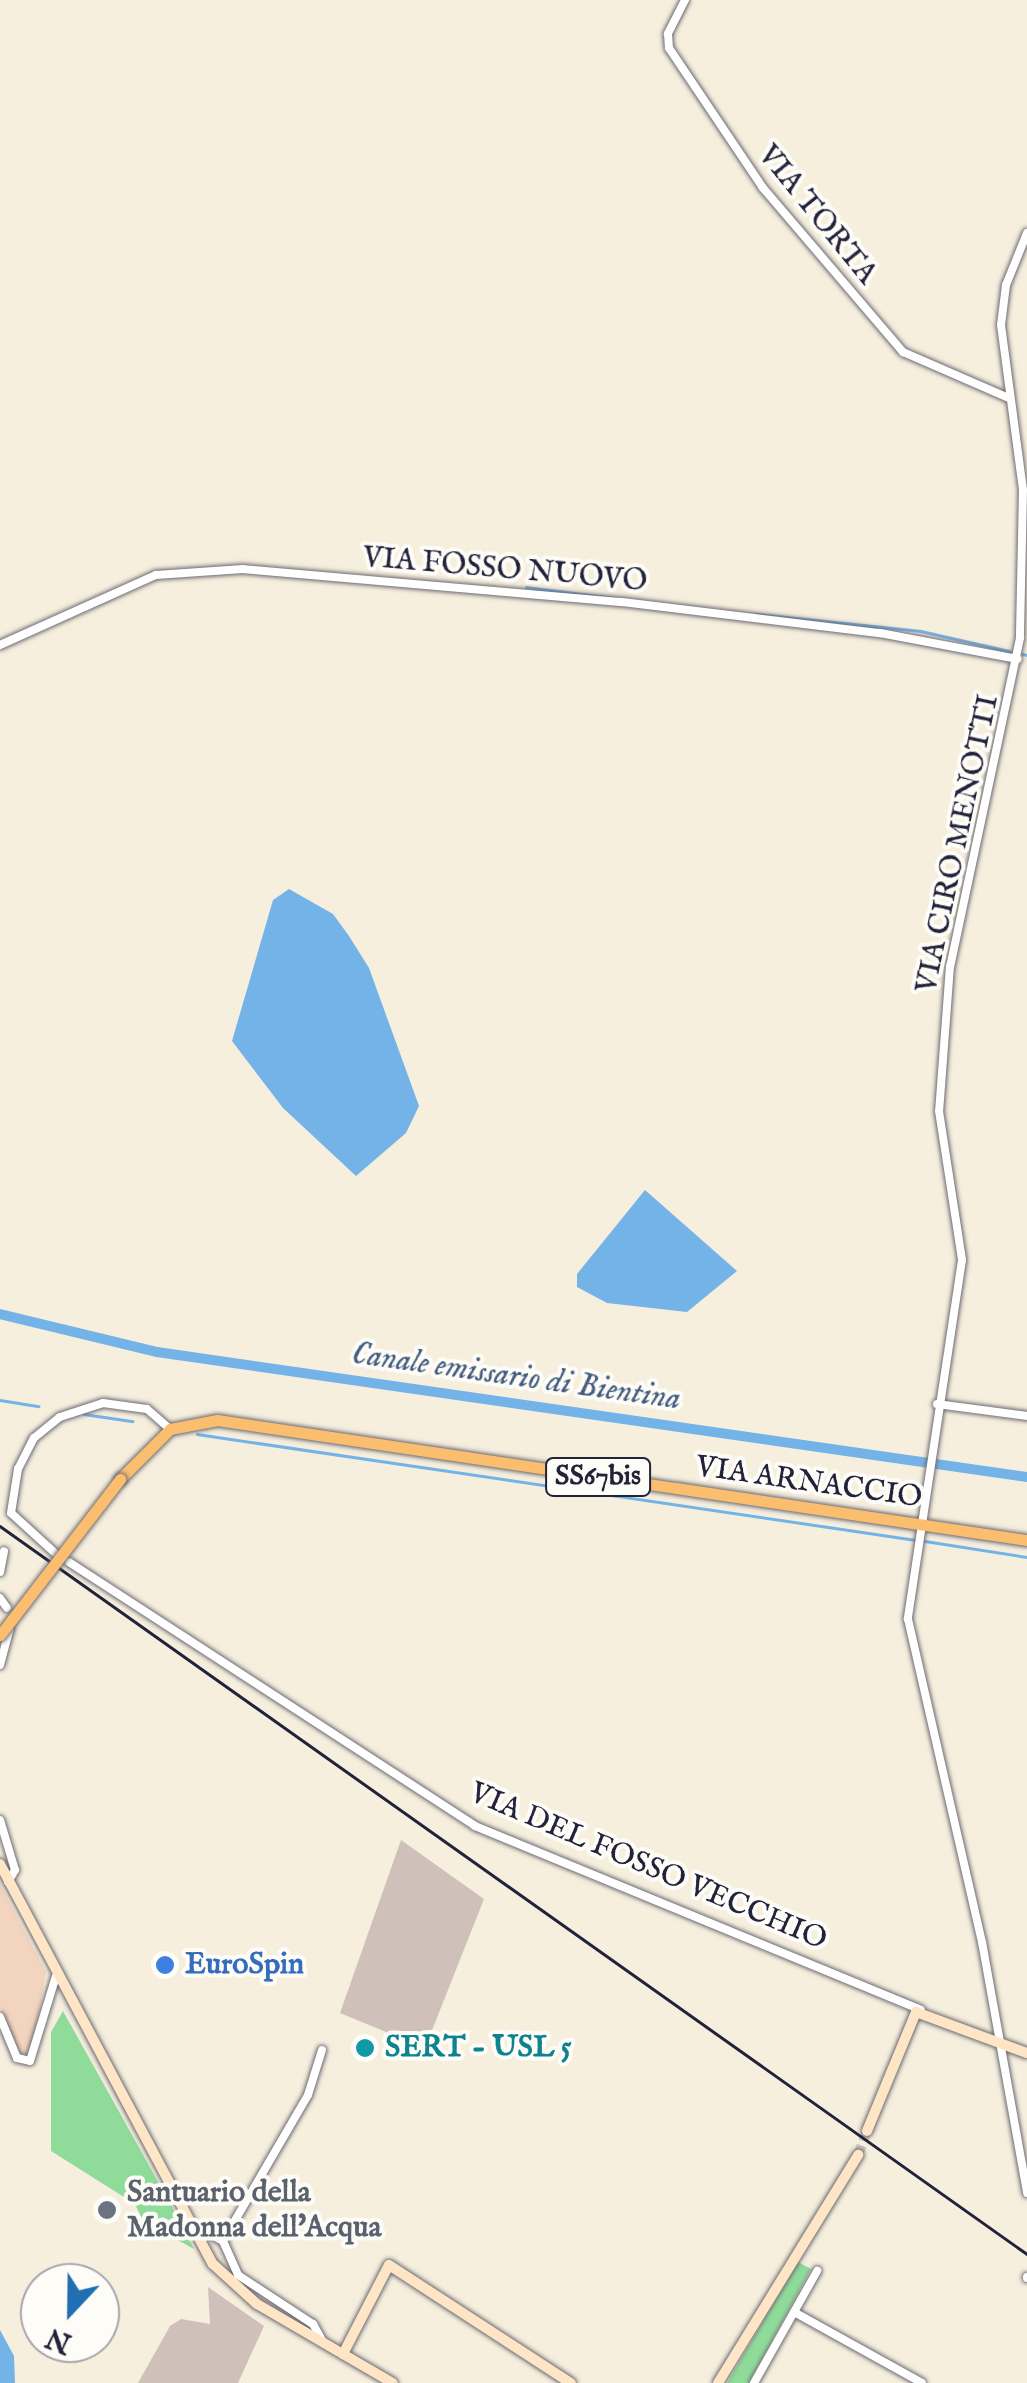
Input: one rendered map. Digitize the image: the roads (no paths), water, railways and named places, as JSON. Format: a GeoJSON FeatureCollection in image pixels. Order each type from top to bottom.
{"type":"FeatureCollection","features":[{"type":"Feature","properties":{"kind":"main road","name":"VIA ARNACCIO"},"geometry":{"type":"LineString","coordinates":[[170,1429],[218,1420],[917,1535],[1027,1540]]}},
{"type":"Feature","properties":{"kind":"main road"},"geometry":{"type":"LineString","coordinates":[[5,1631],[120,1479],[170,1429]]}},
{"type":"Feature","properties":{"kind":"street","name":"VIA TORTA"},"geometry":{"type":"LineString","coordinates":[[685,0],[668,34],[669,48],[763,188],[902,352],[1008,398]]}},
{"type":"Feature","properties":{"kind":"street","name":"VIA CIRO MENOTTI"},"geometry":{"type":"LineString","coordinates":[[1027,233],[1002,302],[1008,398],[1024,505],[1018,659],[956,931],[943,1036],[940,1110],[962,1250],[917,1535],[911,1645],[982,1942],[1027,2193]]}},
{"type":"Feature","properties":{"kind":"street","name":"VIA FOSSO NUOVO"},"geometry":{"type":"LineString","coordinates":[[0,644],[144,580],[218,569],[622,602],[880,633],[1018,659]]}},
{"type":"Feature","properties":{"kind":"street"},"geometry":{"type":"LineString","coordinates":[[56,1553],[14,1520],[11,1506],[26,1449],[60,1417],[112,1402],[156,1413],[170,1429]]}},
{"type":"Feature","properties":{"kind":"street"},"geometry":{"type":"LineString","coordinates":[[937,1404],[1027,1416]]}},
{"type":"Feature","properties":{"kind":"street"},"geometry":{"type":"LineString","coordinates":[[0,1572],[4,1551]]}},
{"type":"Feature","properties":{"kind":"street","name":"VIA DEL FOSSO VECCHIO"},"geometry":{"type":"LineString","coordinates":[[69,1562],[475,1826],[1027,2052]]}},
{"type":"Feature","properties":{"kind":"street"},"geometry":{"type":"LineString","coordinates":[[0,1598],[7,1608]]}},
{"type":"Feature","properties":{"kind":"street"},"geometry":{"type":"LineString","coordinates":[[0,1665],[5,1631]]}},
{"type":"Feature","properties":{"kind":"street"},"geometry":{"type":"LineString","coordinates":[[0,1820],[15,1870],[8,1882]]}},
{"type":"Feature","properties":{"kind":"street"},"geometry":{"type":"LineString","coordinates":[[0,1864],[46,1958],[190,2223],[234,2287],[393,2383]]}},
{"type":"Feature","properties":{"kind":"street"},"geometry":{"type":"LineString","coordinates":[[0,2017],[17,2058],[27,2062],[34,2055],[56,1976]]}},
{"type":"Feature","properties":{"kind":"street"},"geometry":{"type":"LineString","coordinates":[[867,2131],[921,2010]]}},
{"type":"Feature","properties":{"kind":"street"},"geometry":{"type":"LineString","coordinates":[[223,2242],[308,2095],[322,2050]]}},
{"type":"Feature","properties":{"kind":"street"},"geometry":{"type":"LineString","coordinates":[[718,2383],[858,2156]]}},
{"type":"Feature","properties":{"kind":"street"},"geometry":{"type":"LineString","coordinates":[[190,2223],[223,2242],[238,2275],[313,2324],[323,2342]]}},
{"type":"Feature","properties":{"kind":"street"},"geometry":{"type":"LineString","coordinates":[[344,2354],[390,2266],[571,2383]]}},
{"type":"Feature","properties":{"kind":"street"},"geometry":{"type":"LineString","coordinates":[[754,2383],[817,2271]]}},
{"type":"Feature","properties":{"kind":"street"},"geometry":{"type":"LineString","coordinates":[[794,2312],[917,2382]]}},
{"type":"Feature","properties":{"kind":"water"},"geometry":{"type":"Polygon","coordinates":[[[289,889],[333,914],[369,968],[419,1106],[406,1133],[356,1176],[283,1108],[232,1041],[273,900],[289,889]]]}},
{"type":"Feature","properties":{"kind":"water"},"geometry":{"type":"Polygon","coordinates":[[[645,1190],[737,1271],[687,1312],[607,1303],[577,1287],[577,1274],[645,1190]]]}},
{"type":"Feature","properties":{"kind":"water"},"geometry":{"type":"Polygon","coordinates":[[[0,2330],[14,2356],[15,2383],[0,2383],[0,2330]]]}},
{"type":"Feature","properties":{"kind":"waterway"},"geometry":{"type":"LineString","coordinates":[[526,587],[614,598]]}},
{"type":"Feature","properties":{"kind":"waterway"},"geometry":{"type":"LineString","coordinates":[[756,614],[921,631],[1009,651]]}},
{"type":"Feature","properties":{"kind":"waterway"},"geometry":{"type":"LineString","coordinates":[[1023,654],[1027,655]]}},
{"type":"Feature","properties":{"kind":"waterway","name":"Canale emissario di Bientina"},"geometry":{"type":"LineString","coordinates":[[0,1314],[157,1352],[1027,1477]]}},
{"type":"Feature","properties":{"kind":"waterway"},"geometry":{"type":"LineString","coordinates":[[0,1400],[39,1406]]}},
{"type":"Feature","properties":{"kind":"waterway"},"geometry":{"type":"LineString","coordinates":[[84,1414],[132,1421]]}},
{"type":"Feature","properties":{"kind":"waterway"},"geometry":{"type":"LineString","coordinates":[[197,1434],[917,1540]]}},
{"type":"Feature","properties":{"kind":"waterway"},"geometry":{"type":"LineString","coordinates":[[925,1541],[1027,1557]]}},
{"type":"Feature","properties":{"kind":"tunnel"},"geometry":{"type":"LineString","coordinates":[[858,2155],[867,2131]]}},
{"type":"Feature","properties":{"kind":"railway"},"geometry":{"type":"LineString","coordinates":[[0,1526],[1027,2254]]}},
{"type":"Feature","properties":{"kind":"place","name":"EuroSpin"},"geometry":{"type":"Point","coordinates":[165,1965]}},
{"type":"Feature","properties":{"kind":"place","name":"SERT - USL 5"},"geometry":{"type":"Point","coordinates":[365,2048]}},
{"type":"Feature","properties":{"kind":"place","name":"Santuario della Madonna dell'Acqua"},"geometry":{"type":"Point","coordinates":[107,2210]}}]}
